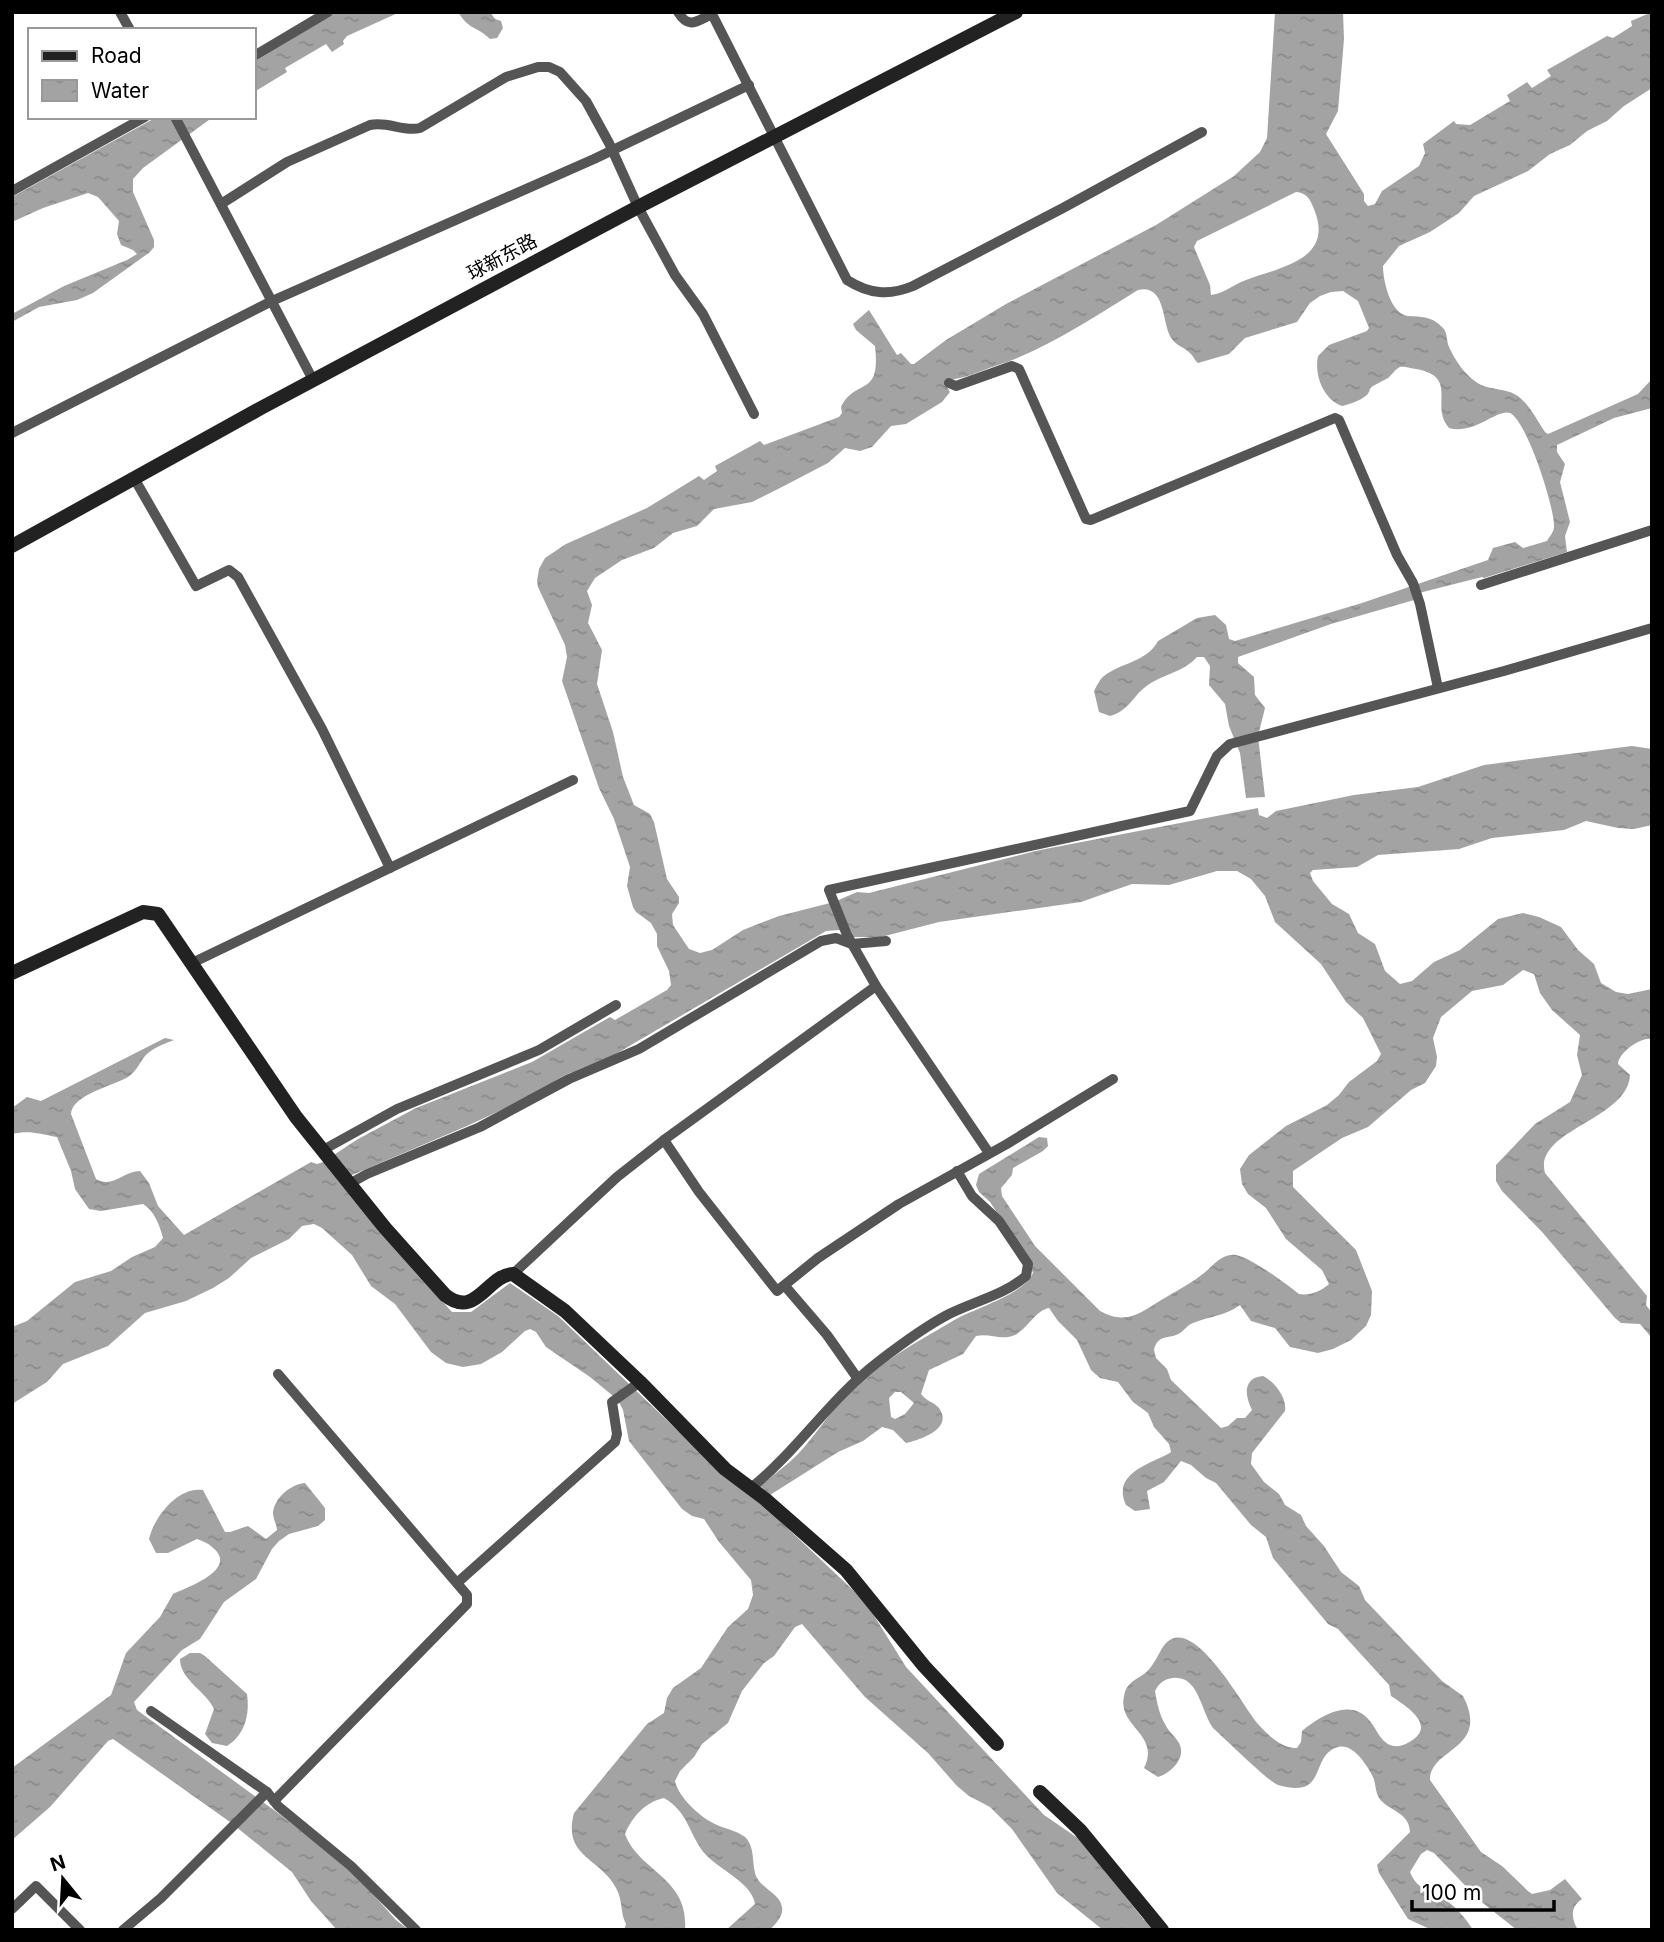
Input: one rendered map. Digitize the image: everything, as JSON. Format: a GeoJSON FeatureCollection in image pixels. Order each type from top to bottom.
{"type":"FeatureCollection","features":[{"type":"Feature","properties":{"kind":"street"},"geometry":{"type":"LineString","coordinates":[[120,12],[129,28]]}},
{"type":"Feature","properties":{"kind":"street"},"geometry":{"type":"LineString","coordinates":[[256,55],[328,12]]}},
{"type":"Feature","properties":{"kind":"street"},"geometry":{"type":"LineString","coordinates":[[678,12],[685,22],[690,23],[712,14],[847,280],[865,290],[881,293],[914,286],[1202,132]]}},
{"type":"Feature","properties":{"kind":"street","name":"球新东路"},"geometry":{"type":"LineString","coordinates":[[12,545],[313,380],[638,207],[1016,12]]}},
{"type":"Feature","properties":{"kind":"street"},"geometry":{"type":"LineString","coordinates":[[221,204],[287,162],[370,125],[385,124],[409,130],[420,128],[506,78],[538,66],[549,67],[559,72],[580,92],[612,150],[638,207],[675,275],[703,314],[754,414]]}},
{"type":"Feature","properties":{"kind":"street"},"geometry":{"type":"LineString","coordinates":[[12,433],[272,302],[612,150],[749,85]]}},
{"type":"Feature","properties":{"kind":"street"},"geometry":{"type":"LineString","coordinates":[[12,191],[141,119]]}},
{"type":"Feature","properties":{"kind":"street"},"geometry":{"type":"LineString","coordinates":[[176,119],[313,380]]}},
{"type":"Feature","properties":{"kind":"street"},"geometry":{"type":"LineString","coordinates":[[949,383],[956,386],[1012,366],[1019,369],[1086,519],[1091,520],[1219,464],[1335,418],[1339,420],[1397,555],[1413,583],[1438,688]]}},
{"type":"Feature","properties":{"kind":"street"},"geometry":{"type":"LineString","coordinates":[[134,478],[196,586],[229,570],[238,577],[322,729],[390,868]]}},
{"type":"Feature","properties":{"kind":"street"},"geometry":{"type":"LineString","coordinates":[[1481,585],[1652,530]]}},
{"type":"Feature","properties":{"kind":"street"},"geometry":{"type":"LineString","coordinates":[[989,1153],[876,986],[849,939],[829,890],[1190,811],[1217,756],[1224,748],[1237,742],[1652,628]]}},
{"type":"Feature","properties":{"kind":"street"},"geometry":{"type":"LineString","coordinates":[[191,963],[573,780]]}},
{"type":"Feature","properties":{"kind":"street"},"geometry":{"type":"LineString","coordinates":[[12,973],[146,911],[161,917],[265,1074],[348,1182],[385,1228],[452,1300],[470,1302],[505,1275],[513,1274],[617,1177],[664,1140],[876,986]]}},
{"type":"Feature","properties":{"kind":"street"},"geometry":{"type":"LineString","coordinates":[[348,1182],[480,1127],[569,1079],[639,1049],[821,941],[886,941]]}},
{"type":"Feature","properties":{"kind":"street"},"geometry":{"type":"LineString","coordinates":[[324,1152],[397,1109],[539,1049],[616,1005]]}},
{"type":"Feature","properties":{"kind":"street"},"geometry":{"type":"LineString","coordinates":[[664,1140],[699,1192],[776,1291],[818,1258],[899,1204],[1113,1079]]}},
{"type":"Feature","properties":{"kind":"street"},"geometry":{"type":"LineString","coordinates":[[751,1488],[795,1448],[858,1378],[935,1322],[1002,1292],[1028,1273],[1028,1264],[999,1221],[972,1196],[957,1171]]}},
{"type":"Feature","properties":{"kind":"street"},"geometry":{"type":"LineString","coordinates":[[513,1274],[565,1311],[725,1469],[846,1570],[924,1666],[997,1744]]}},
{"type":"Feature","properties":{"kind":"street"},"geometry":{"type":"LineString","coordinates":[[785,1286],[821,1327],[858,1378]]}},
{"type":"Feature","properties":{"kind":"street"},"geometry":{"type":"LineString","coordinates":[[123,1930],[162,1898],[467,1604],[467,1595],[278,1374]]}},
{"type":"Feature","properties":{"kind":"street"},"geometry":{"type":"LineString","coordinates":[[457,1583],[615,1442],[617,1433],[612,1402],[639,1383]]}},
{"type":"Feature","properties":{"kind":"street"},"geometry":{"type":"LineString","coordinates":[[150,1711],[267,1797],[351,1866],[416,1930]]}},
{"type":"Feature","properties":{"kind":"street"},"geometry":{"type":"LineString","coordinates":[[1040,1792],[1080,1830],[1162,1930]]}},
{"type":"Feature","properties":{"kind":"street"},"geometry":{"type":"LineString","coordinates":[[12,1909],[36,1886],[80,1930]]}},
{"type":"Feature","properties":{"kind":"water"},"geometry":{"type":"Polygon","coordinates":[[[336,12],[400,12],[347,36],[344,44],[332,52],[326,44],[285,68],[287,72],[256,91],[256,61],[336,12]]]}},
{"type":"Feature","properties":{"kind":"water"},"geometry":{"type":"Polygon","coordinates":[[[458,12],[490,12],[495,19],[501,21],[503,28],[497,38],[490,39],[466,22],[458,12]]]}},
{"type":"Feature","properties":{"kind":"water"},"geometry":{"type":"Polygon","coordinates":[[[1275,12],[1343,12],[1344,39],[1338,111],[1326,134],[1364,194],[1364,201],[1368,206],[1375,204],[1382,191],[1419,166],[1425,153],[1423,144],[1454,121],[1456,124],[1470,125],[1510,101],[1507,95],[1527,82],[1532,88],[1551,76],[1547,70],[1607,36],[1613,38],[1632,26],[1631,21],[1652,12],[1652,88],[1607,121],[1587,131],[1570,145],[1550,154],[1528,171],[1474,196],[1459,213],[1430,232],[1399,246],[1383,266],[1386,287],[1396,309],[1408,316],[1426,318],[1438,323],[1445,331],[1453,355],[1467,375],[1480,385],[1516,395],[1526,403],[1548,434],[1638,394],[1652,379],[1652,408],[1614,418],[1557,445],[1557,452],[1565,464],[1560,482],[1570,522],[1565,536],[1567,552],[1484,578],[1419,593],[1414,600],[1331,624],[1238,657],[1238,663],[1254,677],[1255,695],[1265,708],[1258,736],[1265,797],[1246,798],[1240,753],[1229,726],[1225,704],[1209,685],[1210,666],[1204,657],[1197,657],[1185,667],[1151,683],[1126,708],[1116,714],[1110,716],[1099,712],[1094,691],[1102,678],[1147,654],[1158,641],[1197,618],[1215,615],[1226,625],[1229,639],[1235,641],[1362,603],[1488,560],[1493,548],[1515,542],[1523,548],[1547,541],[1554,527],[1539,466],[1517,419],[1510,413],[1499,414],[1467,428],[1449,428],[1444,419],[1441,385],[1437,378],[1429,373],[1404,367],[1398,368],[1355,402],[1342,406],[1330,398],[1319,378],[1318,356],[1329,345],[1369,328],[1358,301],[1343,291],[1320,296],[1310,303],[1297,322],[1245,338],[1229,354],[1198,363],[1170,336],[1158,298],[1153,292],[1138,290],[1032,351],[961,378],[948,380],[945,384],[950,392],[942,402],[906,424],[891,426],[872,447],[860,451],[845,448],[828,463],[752,502],[714,509],[697,526],[673,533],[654,548],[622,560],[595,578],[587,591],[592,605],[588,623],[602,650],[597,684],[613,732],[623,777],[634,805],[650,814],[654,822],[667,879],[679,897],[679,903],[672,914],[673,925],[689,949],[700,953],[712,950],[743,930],[779,916],[834,902],[857,892],[869,893],[1040,850],[1258,808],[1259,815],[1267,818],[1276,811],[1354,795],[1418,787],[1484,765],[1632,746],[1652,749],[1652,825],[1634,829],[1586,821],[1564,830],[1492,838],[1459,849],[1378,855],[1357,867],[1313,870],[1310,873],[1313,881],[1332,904],[1349,914],[1358,933],[1375,944],[1385,971],[1400,984],[1412,981],[1434,962],[1460,950],[1498,919],[1523,913],[1561,927],[1578,950],[1594,964],[1601,983],[1616,992],[1628,994],[1652,989],[1652,1039],[1642,1040],[1631,1046],[1619,1059],[1618,1064],[1630,1075],[1625,1090],[1614,1103],[1553,1146],[1545,1158],[1545,1173],[1647,1296],[1646,1305],[1652,1313],[1652,1338],[1640,1324],[1621,1323],[1615,1318],[1496,1181],[1496,1165],[1535,1124],[1570,1102],[1582,1075],[1577,1055],[1580,1035],[1552,1010],[1540,993],[1534,974],[1523,970],[1503,985],[1472,991],[1441,1017],[1433,1038],[1436,1066],[1425,1083],[1411,1090],[1368,1127],[1342,1138],[1293,1171],[1293,1187],[1356,1250],[1372,1291],[1371,1315],[1366,1326],[1351,1340],[1318,1353],[1290,1347],[1275,1328],[1251,1321],[1240,1305],[1223,1314],[1191,1324],[1176,1335],[1161,1339],[1154,1350],[1156,1358],[1167,1369],[1171,1380],[1221,1428],[1237,1418],[1245,1418],[1252,1410],[1247,1394],[1251,1380],[1263,1376],[1279,1391],[1285,1411],[1252,1453],[1251,1464],[1264,1482],[1279,1494],[1285,1505],[1301,1515],[1306,1526],[1324,1546],[1341,1572],[1359,1586],[1365,1600],[1442,1681],[1463,1696],[1470,1714],[1470,1727],[1465,1738],[1432,1769],[1430,1780],[1481,1852],[1502,1866],[1532,1894],[1550,1890],[1565,1879],[1582,1899],[1575,1906],[1573,1913],[1578,1930],[1517,1930],[1479,1900],[1434,1853],[1427,1850],[1421,1854],[1410,1872],[1413,1878],[1424,1889],[1453,1906],[1473,1930],[1432,1930],[1408,1919],[1379,1873],[1377,1865],[1410,1832],[1409,1825],[1379,1798],[1373,1777],[1359,1756],[1349,1748],[1338,1747],[1324,1758],[1312,1782],[1305,1787],[1278,1785],[1213,1728],[1194,1688],[1182,1679],[1164,1680],[1155,1691],[1163,1720],[1179,1743],[1179,1759],[1168,1772],[1158,1777],[1144,1768],[1148,1756],[1147,1747],[1127,1716],[1124,1696],[1129,1685],[1149,1669],[1171,1639],[1184,1638],[1198,1647],[1213,1662],[1258,1724],[1270,1736],[1291,1748],[1297,1748],[1301,1742],[1302,1731],[1317,1720],[1344,1710],[1361,1713],[1382,1739],[1394,1746],[1414,1739],[1420,1733],[1421,1727],[1415,1714],[1391,1696],[1389,1685],[1338,1629],[1328,1624],[1273,1558],[1266,1537],[1251,1525],[1216,1483],[1181,1461],[1164,1482],[1147,1491],[1150,1509],[1135,1511],[1126,1505],[1123,1495],[1127,1479],[1141,1467],[1171,1452],[1169,1444],[1154,1427],[1148,1413],[1133,1402],[1118,1382],[1100,1378],[1091,1370],[1077,1340],[1049,1308],[1040,1312],[1015,1335],[976,1336],[963,1354],[929,1370],[921,1394],[939,1408],[942,1415],[939,1428],[933,1432],[906,1443],[893,1430],[882,1427],[863,1441],[838,1452],[770,1495],[760,1486],[797,1455],[845,1396],[864,1379],[900,1352],[960,1317],[1008,1295],[1028,1281],[1033,1273],[1029,1262],[976,1185],[979,1174],[1039,1137],[1047,1138],[1048,1146],[1013,1168],[1012,1175],[1001,1188],[1002,1196],[1035,1246],[1100,1311],[1119,1317],[1136,1315],[1191,1282],[1222,1258],[1231,1255],[1250,1261],[1299,1294],[1315,1292],[1329,1284],[1322,1270],[1286,1239],[1266,1208],[1248,1194],[1242,1184],[1240,1169],[1249,1155],[1286,1126],[1327,1105],[1349,1082],[1377,1061],[1381,1054],[1363,1018],[1346,1002],[1321,964],[1275,922],[1265,896],[1251,879],[1237,871],[1217,871],[1169,885],[1132,884],[1081,902],[939,922],[881,937],[853,937],[840,930],[826,931],[614,1055],[565,1075],[525,1099],[352,1175],[344,1181],[379,1232],[452,1312],[471,1312],[510,1283],[558,1316],[697,1449],[758,1496],[782,1523],[854,1591],[873,1614],[906,1667],[1044,1815],[1082,1841],[1144,1920],[1151,1921],[1159,1930],[1103,1930],[1057,1893],[1012,1829],[990,1807],[957,1786],[928,1753],[865,1697],[802,1624],[795,1627],[774,1656],[764,1663],[742,1691],[728,1723],[702,1744],[675,1781],[685,1800],[703,1817],[745,1837],[752,1851],[757,1878],[781,1902],[780,1917],[770,1930],[726,1930],[755,1904],[753,1896],[742,1883],[706,1855],[679,1810],[664,1798],[640,1811],[625,1834],[641,1858],[662,1876],[679,1898],[684,1912],[685,1930],[624,1930],[626,1924],[616,1888],[585,1856],[573,1839],[574,1813],[647,1724],[664,1713],[667,1698],[673,1688],[701,1668],[728,1627],[748,1609],[753,1595],[751,1580],[719,1542],[704,1519],[692,1516],[682,1509],[629,1441],[623,1410],[618,1400],[546,1347],[536,1332],[530,1329],[502,1352],[481,1364],[463,1367],[446,1363],[431,1352],[395,1304],[371,1286],[352,1255],[314,1224],[302,1226],[289,1239],[251,1258],[213,1288],[186,1301],[145,1313],[108,1346],[63,1364],[47,1382],[12,1404],[12,1327],[27,1321],[75,1282],[111,1271],[132,1257],[155,1247],[163,1238],[153,1214],[143,1204],[101,1211],[89,1209],[75,1189],[71,1171],[57,1137],[29,1132],[12,1134],[12,1108],[27,1097],[41,1101],[165,1038],[174,1040],[148,1053],[128,1077],[78,1101],[71,1114],[96,1179],[108,1182],[140,1171],[149,1183],[158,1206],[184,1235],[311,1162],[323,1162],[358,1139],[416,1108],[532,1062],[610,1017],[615,1020],[667,990],[671,985],[669,971],[657,946],[657,934],[651,923],[633,907],[627,886],[630,867],[562,681],[567,657],[565,645],[537,581],[545,558],[566,544],[647,508],[699,476],[704,480],[717,471],[715,466],[760,441],[764,445],[839,417],[847,398],[871,381],[874,374],[875,346],[856,330],[853,324],[869,310],[897,355],[901,353],[914,364],[946,340],[1006,304],[1156,225],[1234,176],[1260,152],[1267,138],[1275,12]],[[1296,192],[1197,241],[1194,247],[1210,285],[1211,295],[1288,265],[1311,250],[1317,240],[1319,226],[1309,199],[1296,192]],[[895,1392],[889,1398],[891,1417],[895,1419],[905,1414],[914,1403],[901,1392],[895,1392]]]}},
{"type":"Feature","properties":{"kind":"water"},"geometry":{"type":"Polygon","coordinates":[[[153,119],[210,119],[143,168],[133,179],[133,192],[154,240],[154,247],[150,252],[93,293],[77,300],[39,307],[12,322],[12,314],[64,286],[137,254],[121,245],[117,234],[119,221],[98,197],[88,193],[12,222],[12,197],[153,119]]]}},
{"type":"Feature","properties":{"kind":"water"},"geometry":{"type":"Polygon","coordinates":[[[305,1483],[325,1508],[325,1520],[318,1526],[289,1534],[279,1541],[256,1579],[224,1602],[200,1639],[182,1650],[134,1702],[137,1710],[282,1816],[354,1873],[396,1920],[409,1930],[337,1930],[311,1901],[292,1872],[230,1822],[113,1739],[108,1741],[50,1807],[12,1840],[12,1768],[111,1695],[126,1653],[160,1617],[173,1594],[209,1576],[220,1563],[219,1555],[212,1547],[197,1539],[168,1553],[156,1553],[149,1539],[156,1522],[168,1505],[185,1493],[203,1490],[225,1532],[248,1526],[266,1539],[277,1530],[273,1513],[276,1502],[294,1486],[305,1483]]]}},
{"type":"Feature","properties":{"kind":"water"},"geometry":{"type":"Polygon","coordinates":[[[190,1653],[205,1656],[247,1694],[245,1723],[238,1736],[227,1746],[212,1743],[205,1734],[214,1709],[181,1666],[180,1659],[190,1653]]]}}]}
